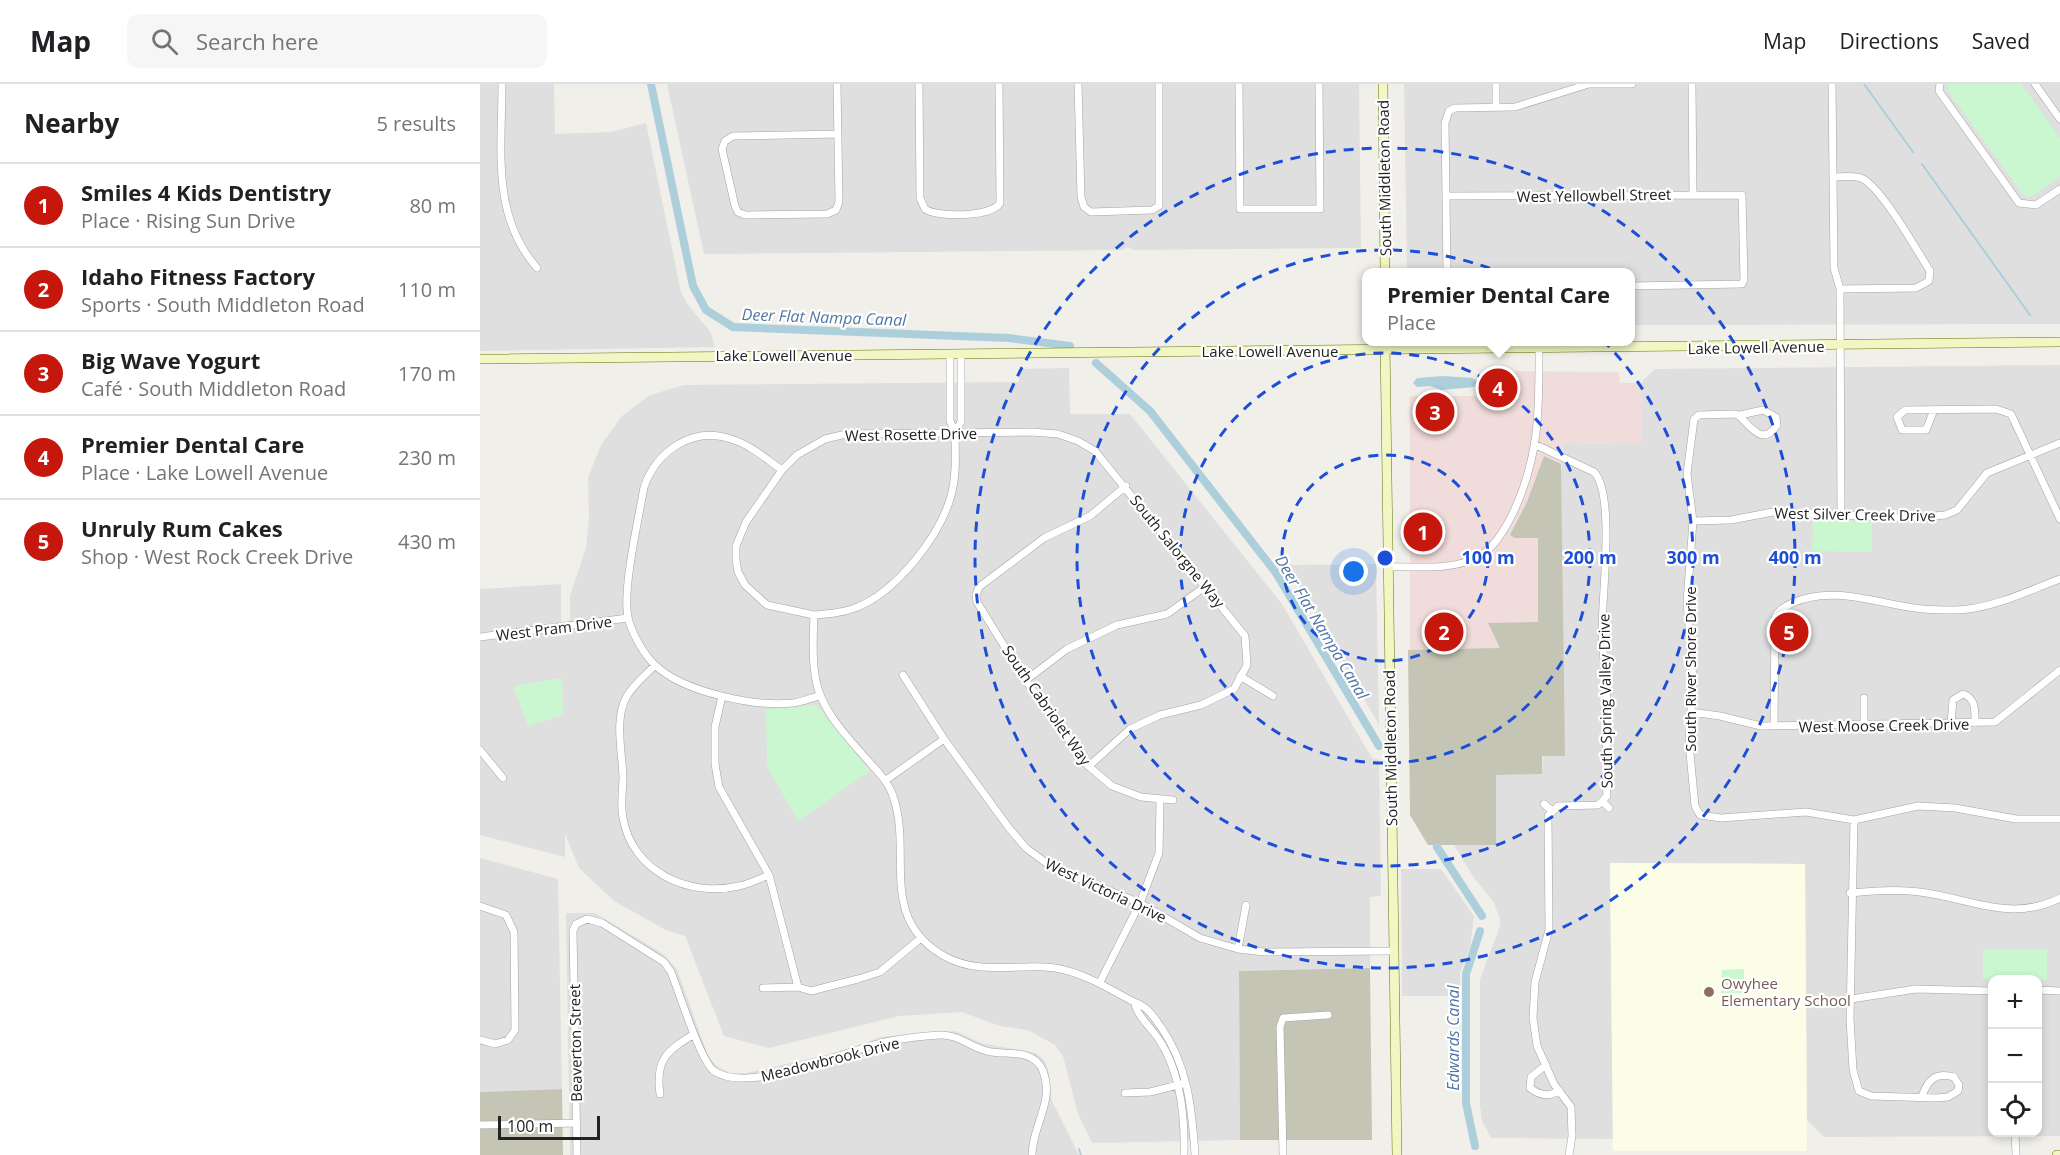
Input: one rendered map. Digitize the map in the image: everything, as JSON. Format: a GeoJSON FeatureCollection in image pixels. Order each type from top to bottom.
{"type":"FeatureCollection","features":[{"type":"Feature","properties":{"kind":"main road","name":"South Middleton Road"},"geometry":{"type":"LineString","coordinates":[[1383,84],[1385,268]]}},
{"type":"Feature","properties":{"kind":"main road","name":"Lake Lowell Avenue"},"geometry":{"type":"LineString","coordinates":[[1635,345],[1840,346],[2060,342]]}},
{"type":"Feature","properties":{"kind":"main road","name":"South Middleton Road"},"geometry":{"type":"LineString","coordinates":[[1385,346],[1392,951],[1397,1155]]}},
{"type":"Feature","properties":{"kind":"main road","name":"Lake Lowell Avenue"},"geometry":{"type":"LineString","coordinates":[[480,359],[961,355],[1385,346]]}},
{"type":"Feature","properties":{"kind":"street"},"geometry":{"type":"LineString","coordinates":[[501,84],[501,193],[513,232],[526,256],[537,268]]}},
{"type":"Feature","properties":{"kind":"street"},"geometry":{"type":"LineString","coordinates":[[837,84],[840,202],[836,210],[826,214],[745,215],[738,212],[722,149],[725,141],[734,136],[838,134]]}},
{"type":"Feature","properties":{"kind":"street"},"geometry":{"type":"LineString","coordinates":[[919,84],[920,198],[925,209],[935,214],[986,213],[998,208],[1001,197],[999,84]]}},
{"type":"Feature","properties":{"kind":"street"},"geometry":{"type":"LineString","coordinates":[[1078,84],[1081,197],[1084,207],[1091,212],[1152,210],[1159,206],[1159,84]]}},
{"type":"Feature","properties":{"kind":"street"},"geometry":{"type":"LineString","coordinates":[[1239,84],[1240,209],[1320,209],[1319,84]]}},
{"type":"Feature","properties":{"kind":"street"},"geometry":{"type":"LineString","coordinates":[[1496,84],[1496,108]]}},
{"type":"Feature","properties":{"kind":"street"},"geometry":{"type":"LineString","coordinates":[[1447,268],[1444,123],[1449,111],[1455,108],[1496,108],[1537,102],[1571,88],[1589,84],[1632,84]]}},
{"type":"Feature","properties":{"kind":"street"},"geometry":{"type":"LineString","coordinates":[[1692,84],[1693,194]]}},
{"type":"Feature","properties":{"kind":"street"},"geometry":{"type":"LineString","coordinates":[[1832,84],[1834,268],[1840,289],[1841,514]]}},
{"type":"Feature","properties":{"kind":"street"},"geometry":{"type":"LineString","coordinates":[[1940,84],[1939,91],[2019,203],[2036,205],[2060,189]]}},
{"type":"Feature","properties":{"kind":"street"},"geometry":{"type":"LineString","coordinates":[[2035,84],[2060,120]]}},
{"type":"Feature","properties":{"kind":"street"},"geometry":{"type":"LineString","coordinates":[[1833,177],[1859,177],[1867,181],[1882,199],[1930,271],[1929,281],[1916,288],[1840,289]]}},
{"type":"Feature","properties":{"kind":"street","name":"West Yellowbell Street"},"geometry":{"type":"LineString","coordinates":[[1446,196],[1742,195],[1744,280],[1742,284],[1635,286]]}},
{"type":"Feature","properties":{"kind":"street"},"geometry":{"type":"LineString","coordinates":[[1388,567],[1460,564],[1479,557],[1495,543],[1508,522],[1530,471],[1536,445],[1540,412],[1539,346]]}},
{"type":"Feature","properties":{"kind":"street"},"geometry":{"type":"LineString","coordinates":[[950,355],[950,421],[955,432],[956,476],[945,515],[919,555],[875,596],[856,608],[835,614],[814,615],[813,675],[819,696],[834,722],[886,780],[894,798],[898,820],[900,891],[909,919],[921,938],[942,955],[974,967],[1047,967],[1100,982],[1134,1002],[1144,1005],[1169,1039],[1187,1083],[1195,1155]]}},
{"type":"Feature","properties":{"kind":"street"},"geometry":{"type":"LineString","coordinates":[[955,432],[961,422],[961,355]]}},
{"type":"Feature","properties":{"kind":"street"},"geometry":{"type":"LineString","coordinates":[[1934,410],[1926,430],[1902,430],[1898,424],[1897,417],[1905,410],[1996,409],[2011,414],[2060,519]]}},
{"type":"Feature","properties":{"kind":"street"},"geometry":{"type":"LineString","coordinates":[[1746,412],[1770,412],[1776,417],[1777,425],[1772,432],[1754,432],[1740,415],[1746,412]]}},
{"type":"Feature","properties":{"kind":"street","name":"South River Shore Drive"},"geometry":{"type":"LineString","coordinates":[[1740,415],[1706,413],[1694,419],[1687,474],[1693,521],[1687,602],[1693,679],[1689,743],[1695,806],[1700,815],[1721,818],[1806,812],[1854,820]]}},
{"type":"Feature","properties":{"kind":"street","name":"West Rosette Drive"},"geometry":{"type":"LineString","coordinates":[[814,615],[767,605],[752,594],[738,572],[736,546],[740,535],[782,470],[810,446],[846,434],[955,432],[1058,434],[1078,441]]}},
{"type":"Feature","properties":{"kind":"street"},"geometry":{"type":"LineString","coordinates":[[782,470],[753,449],[731,438],[712,435],[693,437],[673,445],[660,457],[650,471],[644,487],[628,591],[628,618],[640,644],[655,665],[687,684],[722,696],[763,703],[793,703],[819,696]]}},
{"type":"Feature","properties":{"kind":"street","name":"South Salorgne Way"},"geometry":{"type":"LineString","coordinates":[[1078,441],[1095,451],[1126,486],[1245,636],[1247,665],[1240,676]]}},
{"type":"Feature","properties":{"kind":"street","name":"West Silver Creek Drive"},"geometry":{"type":"LineString","coordinates":[[1693,521],[1731,520],[1773,512],[1912,518],[1945,515],[1964,503],[1987,473],[2060,443]]}},
{"type":"Feature","properties":{"kind":"street","name":"South Spring Valley Drive"},"geometry":{"type":"LineString","coordinates":[[1536,445],[1594,471],[1604,493],[1605,590],[1602,632],[1607,704],[1607,796],[1598,805],[1558,806],[1552,811]]}},
{"type":"Feature","properties":{"kind":"street","name":"South Cabriolet Way"},"geometry":{"type":"LineString","coordinates":[[1126,486],[1090,516],[1044,538],[979,587],[976,595],[977,602],[1026,680],[1089,766],[1112,786],[1141,797],[1173,800]]}},
{"type":"Feature","properties":{"kind":"street"},"geometry":{"type":"LineString","coordinates":[[1774,726],[1775,617],[1788,605],[1805,597],[1840,596],[1876,599],[1923,609],[1968,609],[1994,604],[2060,579]]}},
{"type":"Feature","properties":{"kind":"street"},"geometry":{"type":"LineString","coordinates":[[1026,680],[1067,650],[1117,625],[1167,614],[1206,586]]}},
{"type":"Feature","properties":{"kind":"street","name":"West Pram Drive"},"geometry":{"type":"LineString","coordinates":[[480,637],[628,618]]}},
{"type":"Feature","properties":{"kind":"street"},"geometry":{"type":"LineString","coordinates":[[655,665],[633,687],[622,708],[622,807],[628,837],[640,857],[653,870],[682,883],[732,887],[769,875]]}},
{"type":"Feature","properties":{"kind":"street","name":"West Moose Creek Drive"},"geometry":{"type":"LineString","coordinates":[[1691,712],[1720,716],[1748,724],[1774,726],[1995,722],[2060,670]]}},
{"type":"Feature","properties":{"kind":"street","name":"West Victoria Drive"},"geometry":{"type":"LineString","coordinates":[[903,675],[944,739],[1026,848],[1053,868],[1140,903],[1200,938],[1238,949],[1264,952],[1392,951]]}},
{"type":"Feature","properties":{"kind":"street"},"geometry":{"type":"LineString","coordinates":[[1089,766],[1130,729],[1160,714],[1201,705],[1234,688],[1240,676],[1273,696]]}},
{"type":"Feature","properties":{"kind":"street"},"geometry":{"type":"LineString","coordinates":[[1950,724],[1953,700],[1963,694],[1969,696],[1973,702],[1976,723]]}},
{"type":"Feature","properties":{"kind":"street"},"geometry":{"type":"LineString","coordinates":[[722,696],[714,727],[715,764],[719,787],[769,875],[798,987]]}},
{"type":"Feature","properties":{"kind":"street"},"geometry":{"type":"LineString","coordinates":[[1864,698],[1864,725]]}},
{"type":"Feature","properties":{"kind":"street"},"geometry":{"type":"LineString","coordinates":[[886,780],[944,739]]}},
{"type":"Feature","properties":{"kind":"street"},"geometry":{"type":"LineString","coordinates":[[480,750],[502,778]]}},
{"type":"Feature","properties":{"kind":"street"},"geometry":{"type":"LineString","coordinates":[[1100,982],[1140,903],[1159,853],[1160,800]]}},
{"type":"Feature","properties":{"kind":"street"},"geometry":{"type":"LineString","coordinates":[[1602,801],[1610,808]]}},
{"type":"Feature","properties":{"kind":"street"},"geometry":{"type":"LineString","coordinates":[[1544,804],[1552,811],[1548,816],[1549,930],[1535,982],[1533,1018],[1537,1046],[1559,1090],[1571,1107],[1572,1136],[1569,1155]]}},
{"type":"Feature","properties":{"kind":"street"},"geometry":{"type":"LineString","coordinates":[[1922,1096],[1929,1080],[1937,1076],[1954,1077],[1959,1085],[1958,1091],[1948,1097],[1870,1096],[1859,1091],[1853,1070],[1851,893],[1854,820],[1918,806],[1955,808],[2016,819],[2060,819]]}},
{"type":"Feature","properties":{"kind":"street"},"geometry":{"type":"LineString","coordinates":[[1851,893],[1921,892],[1965,903],[2014,910],[2042,907],[2060,898]]}},
{"type":"Feature","properties":{"kind":"street"},"geometry":{"type":"LineString","coordinates":[[1238,949],[1246,905]]}},
{"type":"Feature","properties":{"kind":"street"},"geometry":{"type":"LineString","coordinates":[[480,906],[506,915],[514,932],[515,1030],[508,1040],[495,1044],[480,1041]]}},
{"type":"Feature","properties":{"kind":"street","name":"Meadowbrook Drive"},"geometry":{"type":"LineString","coordinates":[[573,931],[581,921],[594,920],[664,963],[671,972],[706,1064],[713,1071],[732,1079],[756,1078],[842,1057],[889,1041],[942,1035],[954,1036],[990,1052],[1030,1056],[1038,1062],[1046,1084],[1043,1112],[1032,1145],[1032,1155]]}},
{"type":"Feature","properties":{"kind":"street","name":"Beaverton Street"},"geometry":{"type":"LineString","coordinates":[[573,931],[577,1155]]}},
{"type":"Feature","properties":{"kind":"street"},"geometry":{"type":"LineString","coordinates":[[763,988],[798,987],[811,991],[880,972],[921,938]]}},
{"type":"Feature","properties":{"kind":"street"},"geometry":{"type":"LineString","coordinates":[[1851,999],[1916,989],[1988,991]]}},
{"type":"Feature","properties":{"kind":"street"},"geometry":{"type":"LineString","coordinates":[[2042,990],[2060,991]]}},
{"type":"Feature","properties":{"kind":"street"},"geometry":{"type":"LineString","coordinates":[[1134,1002],[1136,1011],[1161,1043],[1178,1085],[1183,1120],[1184,1155]]}},
{"type":"Feature","properties":{"kind":"street"},"geometry":{"type":"LineString","coordinates":[[1283,1155],[1280,1027],[1283,1018],[1328,1015]]}},
{"type":"Feature","properties":{"kind":"street"},"geometry":{"type":"LineString","coordinates":[[660,1094],[660,1065],[664,1056],[694,1034]]}},
{"type":"Feature","properties":{"kind":"street"},"geometry":{"type":"LineString","coordinates":[[1161,1043],[1169,1039]]}},
{"type":"Feature","properties":{"kind":"street"},"geometry":{"type":"LineString","coordinates":[[1546,1065],[1531,1077],[1530,1088],[1538,1094],[1553,1095],[1559,1090]]}},
{"type":"Feature","properties":{"kind":"street"},"geometry":{"type":"LineString","coordinates":[[1125,1094],[1150,1092],[1187,1083]]}},
{"type":"Feature","properties":{"kind":"street"},"geometry":{"type":"LineString","coordinates":[[480,1125],[577,1123]]}},
{"type":"Feature","properties":{"kind":"street"},"geometry":{"type":"LineString","coordinates":[[2015,1137],[2016,1155]]}},
{"type":"Feature","properties":{"kind":"shaded area"},"geometry":{"type":"Polygon","coordinates":[[[480,84],[554,84],[555,134],[611,132],[646,123],[681,292],[711,333],[715,347],[480,351],[480,84]]]}},
{"type":"Feature","properties":{"kind":"shaded area"},"geometry":{"type":"Polygon","coordinates":[[[667,84],[1359,84],[1361,248],[1133,250],[1128,247],[1122,250],[704,254],[667,84]]]}},
{"type":"Feature","properties":{"kind":"shaded area"},"geometry":{"type":"Polygon","coordinates":[[[1404,84],[2060,84],[2060,324],[1635,325],[1635,268],[1407,268],[1404,84]]]}},
{"type":"Feature","properties":{"kind":"shaded area"},"geometry":{"type":"Polygon","coordinates":[[[2060,365],[2060,1136],[2042,1136],[2042,975],[1988,975],[1988,1136],[1824,1137],[1807,1120],[1805,864],[1610,863],[1613,1139],[1491,1138],[1482,1121],[1480,1106],[1480,979],[1500,926],[1500,918],[1493,901],[1474,878],[1454,845],[1496,845],[1495,775],[1542,774],[1563,444],[1642,443],[1641,383],[1655,369],[2060,365]]]}},
{"type":"Feature","properties":{"kind":"shaded area"},"geometry":{"type":"Polygon","coordinates":[[[1069,368],[1070,414],[1130,414],[1282,604],[1373,759],[1379,759],[1381,896],[1370,897],[1370,968],[1239,971],[1240,1140],[1092,1143],[1078,1114],[1063,1056],[1055,1045],[1028,1030],[1000,1026],[962,1012],[899,1016],[769,1048],[724,1036],[685,936],[666,930],[614,901],[579,868],[565,834],[565,857],[480,835],[480,589],[561,584],[561,629],[570,619],[570,596],[586,548],[589,518],[588,478],[601,445],[622,416],[650,395],[684,385],[1019,382],[1019,369],[1069,368]]]}},
{"type":"Feature","properties":{"kind":"shaded area"},"geometry":{"type":"Polygon","coordinates":[[[1481,371],[1619,372],[1620,383],[1641,383],[1642,443],[1563,444],[1561,464],[1565,756],[1542,756],[1542,774],[1496,775],[1496,845],[1428,845],[1410,815],[1410,396],[1481,396],[1481,371]]]}},
{"type":"Feature","properties":{"kind":"shaded area"},"geometry":{"type":"Polygon","coordinates":[[[1544,456],[1561,464],[1565,756],[1542,756],[1542,774],[1496,775],[1496,845],[1428,845],[1410,815],[1408,650],[1500,648],[1488,623],[1538,622],[1538,538],[1515,538],[1510,535],[1527,502],[1544,456]]]}},
{"type":"Feature","properties":{"kind":"shaded area"},"geometry":{"type":"Polygon","coordinates":[[[1376,564],[1379,725],[1287,565],[1376,564]]]}},
{"type":"Feature","properties":{"kind":"shaded area"},"geometry":{"type":"Polygon","coordinates":[[[480,858],[558,879],[562,1089],[480,1092],[480,858]]]}},
{"type":"Feature","properties":{"kind":"shaded area","name":"Owyhee Elementary School"},"geometry":{"type":"Polygon","coordinates":[[[1610,863],[1805,864],[1807,1151],[1613,1151],[1610,863]]]}},
{"type":"Feature","properties":{"kind":"shaded area"},"geometry":{"type":"Polygon","coordinates":[[[1401,869],[1441,869],[1474,916],[1470,947],[1460,973],[1460,996],[1402,996],[1401,869]]]}},
{"type":"Feature","properties":{"kind":"shaded area"},"geometry":{"type":"Polygon","coordinates":[[[566,913],[595,913],[662,953],[677,969],[708,1056],[718,1067],[731,1073],[747,1073],[851,1049],[880,1037],[956,1031],[981,1043],[1036,1053],[1045,1061],[1049,1073],[1052,1101],[1079,1155],[570,1155],[566,913]]]}},
{"type":"Feature","properties":{"kind":"shaded area"},"geometry":{"type":"Polygon","coordinates":[[[1370,968],[1372,1140],[1240,1140],[1239,971],[1370,968]]]}},
{"type":"Feature","properties":{"kind":"shaded area"},"geometry":{"type":"Polygon","coordinates":[[[562,1089],[563,1155],[480,1155],[480,1092],[562,1089]]]}},
{"type":"Feature","properties":{"kind":"green space"},"geometry":{"type":"Polygon","coordinates":[[[1948,84],[2021,84],[2060,138],[2060,176],[2031,197],[2023,195],[1948,91],[1948,84]]]}},
{"type":"Feature","properties":{"kind":"green space"},"geometry":{"type":"Polygon","coordinates":[[[1813,521],[1872,522],[1872,552],[1812,551],[1813,521]]]}},
{"type":"Feature","properties":{"kind":"green space"},"geometry":{"type":"Polygon","coordinates":[[[562,678],[563,715],[528,726],[513,686],[562,678]]]}},
{"type":"Feature","properties":{"kind":"green space"},"geometry":{"type":"Polygon","coordinates":[[[816,705],[870,771],[798,821],[767,766],[766,709],[816,705]]]}},
{"type":"Feature","properties":{"kind":"green space"},"geometry":{"type":"Polygon","coordinates":[[[1983,949],[2047,949],[2047,980],[2042,980],[2042,975],[1988,975],[1988,979],[1983,979],[1983,949]]]}},
{"type":"Feature","properties":{"kind":"green space"},"geometry":{"type":"Polygon","coordinates":[[[1744,969],[1744,993],[1721,993],[1722,970],[1744,969]]]}},
{"type":"Feature","properties":{"kind":"water"},"geometry":{"type":"Polygon","coordinates":[[[1443,376],[1472,378],[1477,381],[1474,387],[1442,390],[1430,386],[1417,387],[1413,383],[1417,378],[1443,376]]]}},
{"type":"Feature","properties":{"kind":"waterway","name":"Deer Flat Nampa Canal"},"geometry":{"type":"LineString","coordinates":[[651,84],[693,286],[706,310],[733,327],[1009,338],[1070,346]]}},
{"type":"Feature","properties":{"kind":"waterway"},"geometry":{"type":"LineString","coordinates":[[1864,84],[1913,152]]}},
{"type":"Feature","properties":{"kind":"waterway"},"geometry":{"type":"LineString","coordinates":[[1922,164],[2030,315]]}},
{"type":"Feature","properties":{"kind":"waterway","name":"Deer Flat Nampa Canal"},"geometry":{"type":"LineString","coordinates":[[1096,363],[1150,411],[1276,573],[1379,746]]}},
{"type":"Feature","properties":{"kind":"waterway","name":"Edwards Canal"},"geometry":{"type":"LineString","coordinates":[[1437,847],[1482,916]]}},
{"type":"Feature","properties":{"kind":"waterway","name":"Edwards Canal"},"geometry":{"type":"LineString","coordinates":[[1475,1146],[1466,1103],[1466,974],[1480,931]]}},
{"type":"Feature","properties":{"kind":"waterway"},"geometry":{"type":"LineString","coordinates":[[1079,1149],[1081,1155]]}},
{"type":"Feature","properties":{"kind":"place","name":"Premier Dental Care"},"geometry":{"type":"Point","coordinates":[1498,388]}},
{"type":"Feature","properties":{"kind":"place","name":"Big Wave Yogurt"},"geometry":{"type":"Point","coordinates":[1435,412]}},
{"type":"Feature","properties":{"kind":"place","name":"Smiles 4 Kids Dentistry"},"geometry":{"type":"Point","coordinates":[1423,532]}},
{"type":"Feature","properties":{"kind":"place","name":"Idaho Fitness Factory"},"geometry":{"type":"Point","coordinates":[1444,632]}},
{"type":"Feature","properties":{"kind":"place","name":"Unruly Rum Cakes"},"geometry":{"type":"Point","coordinates":[1789,632]}},
{"type":"Feature","properties":{"kind":"place","name":"Owyhee Elementary School"},"geometry":{"type":"Point","coordinates":[1709,992]}}]}
